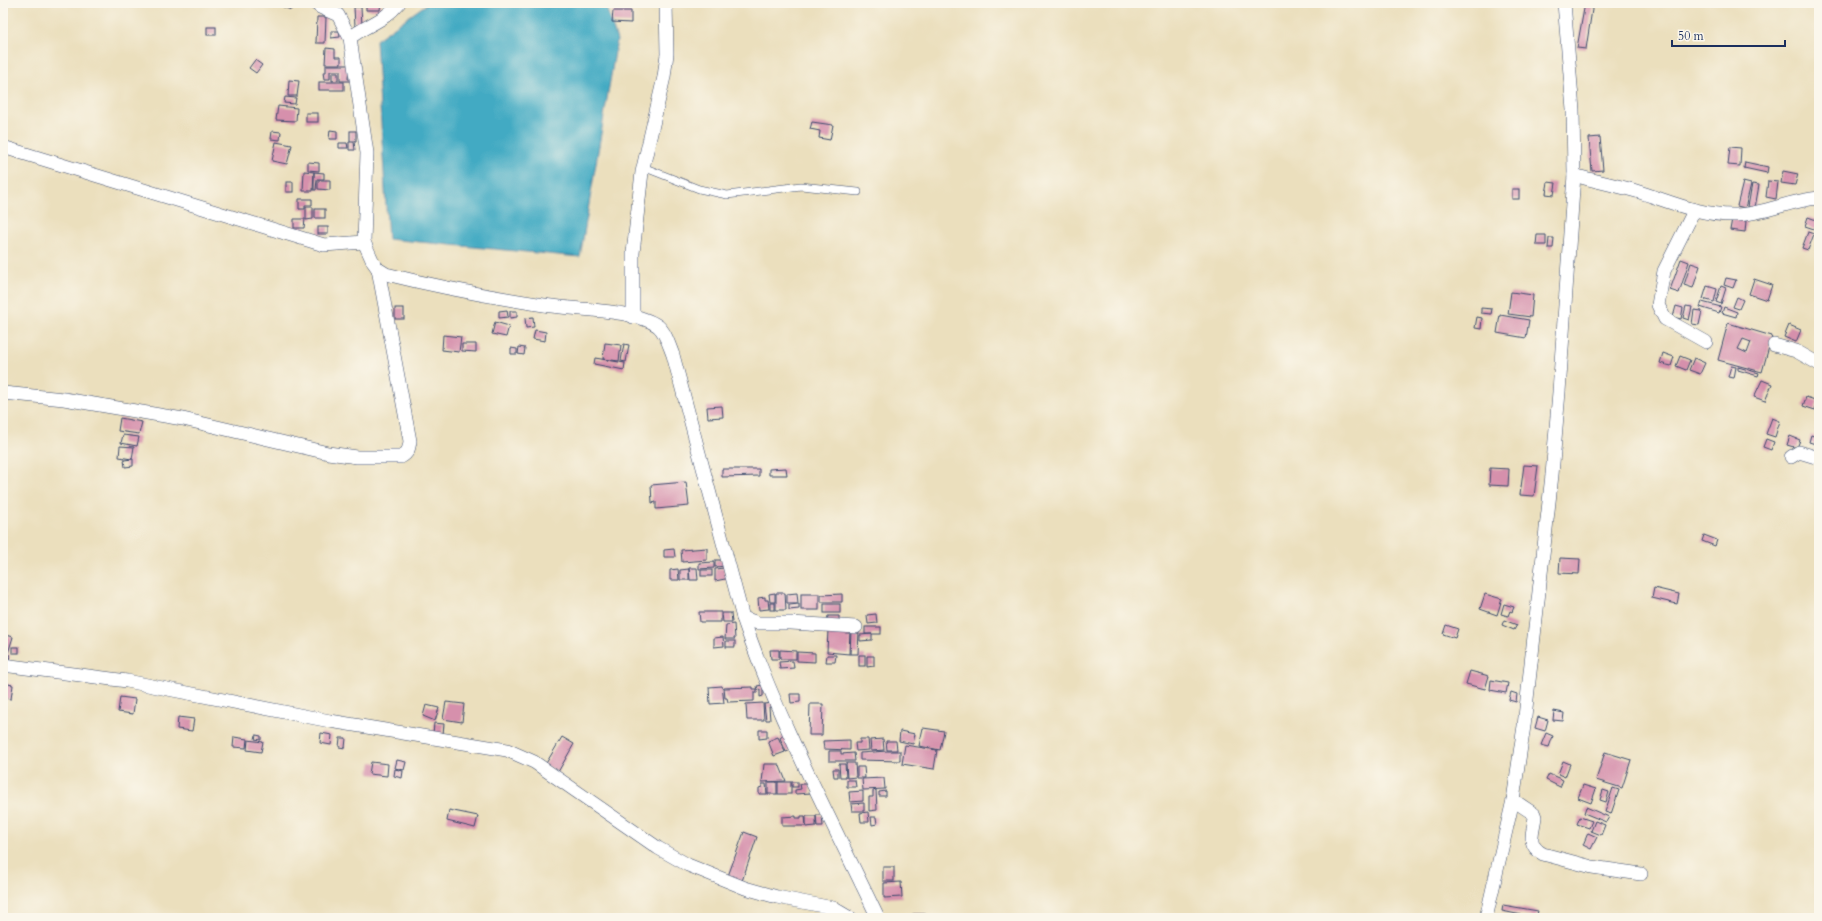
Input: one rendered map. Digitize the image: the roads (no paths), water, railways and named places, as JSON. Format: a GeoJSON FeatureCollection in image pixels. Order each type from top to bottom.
{"type":"FeatureCollection","features":[{"type":"Feature","properties":{"kind":"street"},"geometry":{"type":"LineString","coordinates":[[315,3],[320,7],[338,15],[350,38],[367,154],[364,242],[373,262],[378,269],[386,274],[477,294],[633,317],[646,320],[658,326],[665,334],[673,355],[743,618],[756,656],[775,703],[878,918]]}},
{"type":"Feature","properties":{"kind":"street"},"geometry":{"type":"LineString","coordinates":[[350,38],[384,18],[399,3]]}},
{"type":"Feature","properties":{"kind":"street"},"geometry":{"type":"LineString","coordinates":[[633,317],[633,253],[643,167],[665,69],[667,48],[666,3]]}},
{"type":"Feature","properties":{"kind":"street"},"geometry":{"type":"LineString","coordinates":[[1486,918],[1513,800],[1524,726],[1552,475],[1574,175],[1573,110],[1564,3]]}},
{"type":"Feature","properties":{"kind":"street"},"geometry":{"type":"LineString","coordinates":[[3,147],[324,245],[364,242]]}},
{"type":"Feature","properties":{"kind":"street"},"geometry":{"type":"LineString","coordinates":[[1574,175],[1636,191],[1694,211],[1736,215],[1763,211],[1801,199],[1819,198]]}},
{"type":"Feature","properties":{"kind":"street"},"geometry":{"type":"LineString","coordinates":[[1694,211],[1664,271],[1658,305],[1665,319],[1706,342]]}},
{"type":"Feature","properties":{"kind":"street"},"geometry":{"type":"LineString","coordinates":[[3,393],[64,399],[183,419],[274,439],[306,448],[343,455],[357,457],[401,457],[409,450],[410,441],[378,269]]}},
{"type":"Feature","properties":{"kind":"street"},"geometry":{"type":"LineString","coordinates":[[1774,345],[1796,351],[1819,364]]}},
{"type":"Feature","properties":{"kind":"street"},"geometry":{"type":"LineString","coordinates":[[1791,457],[1799,452],[1819,458]]}},
{"type":"Feature","properties":{"kind":"street"},"geometry":{"type":"LineString","coordinates":[[743,618],[758,623],[791,623],[856,627]]}},
{"type":"Feature","properties":{"kind":"street"},"geometry":{"type":"LineString","coordinates":[[3,665],[127,681],[330,721],[507,750],[522,755],[534,762],[658,848],[688,866],[745,888],[833,908],[850,918]]}},
{"type":"Feature","properties":{"kind":"street"},"geometry":{"type":"LineString","coordinates":[[1513,800],[1534,814],[1535,817],[1532,842],[1536,851],[1542,854],[1592,867],[1641,874]]}},
{"type":"Feature","properties":{"kind":"lane"},"geometry":{"type":"LineString","coordinates":[[643,167],[699,189],[727,195],[801,186],[858,192]]}},
{"type":"Feature","properties":{"kind":"water"},"geometry":{"type":"Polygon","coordinates":[[[428,3],[605,4],[617,40],[580,257],[388,239],[376,40],[428,3]]]}}]}
